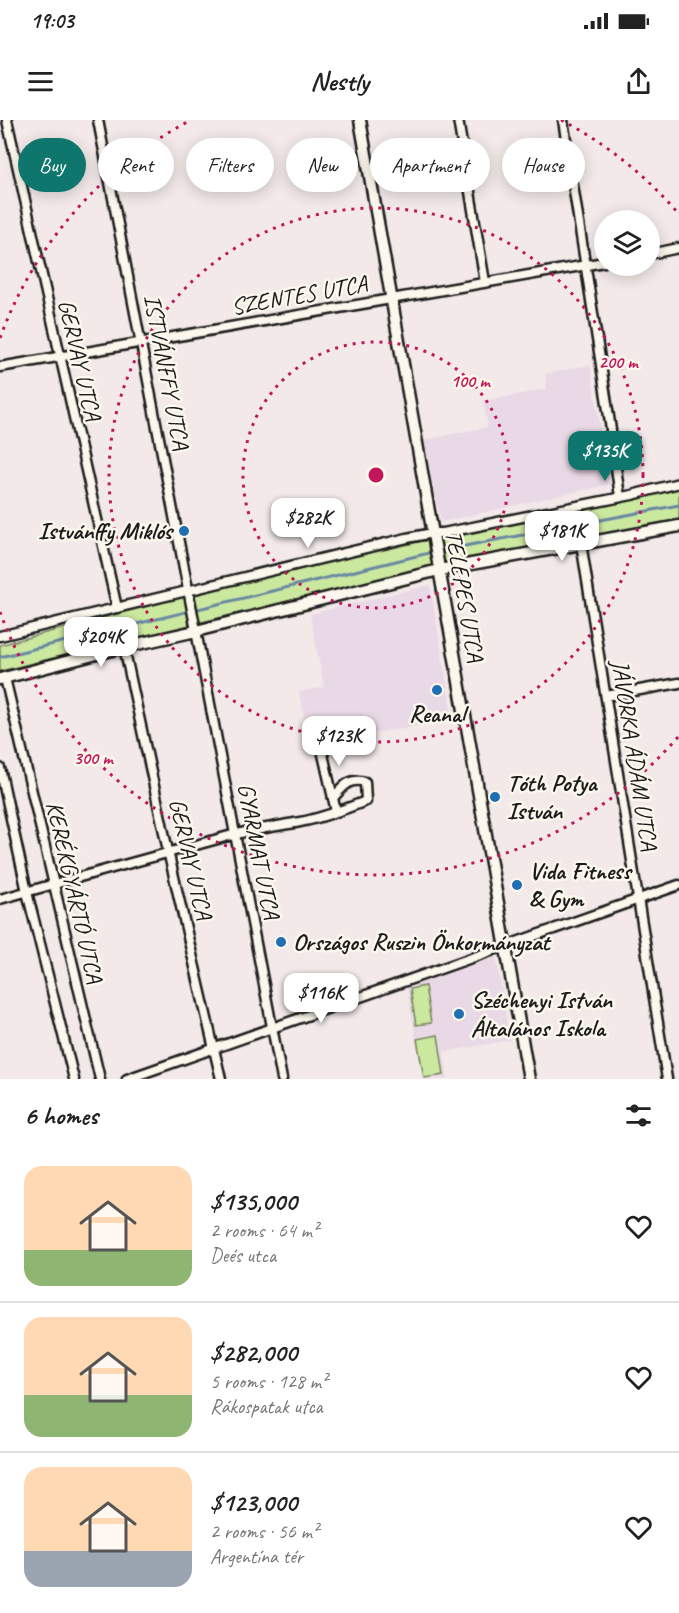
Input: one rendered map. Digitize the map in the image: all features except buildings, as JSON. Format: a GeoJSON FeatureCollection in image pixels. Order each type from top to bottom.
{"type":"FeatureCollection","features":[{"type":"Feature","properties":{"kind":"street","name":"GERVAY UTCA"},"geometry":{"type":"LineString","coordinates":[[7,120],[117,608]]}},
{"type":"Feature","properties":{"kind":"street","name":"ISTVÁNFFY UTCA"},"geometry":{"type":"LineString","coordinates":[[98,120],[196,631]]}},
{"type":"Feature","properties":{"kind":"street","name":"TELEPES UTCA"},"geometry":{"type":"LineString","coordinates":[[360,120],[529,1079]]}},
{"type":"Feature","properties":{"kind":"street"},"geometry":{"type":"LineString","coordinates":[[458,120],[485,282]]}},
{"type":"Feature","properties":{"kind":"street"},"geometry":{"type":"LineString","coordinates":[[563,120],[620,497]]}},
{"type":"Feature","properties":{"kind":"street"},"geometry":{"type":"LineString","coordinates":[[660,252],[679,248]]}},
{"type":"Feature","properties":{"kind":"street","name":"SZENTES UTCA"},"geometry":{"type":"LineString","coordinates":[[0,367],[594,264]]}},
{"type":"Feature","properties":{"kind":"street"},"geometry":{"type":"LineString","coordinates":[[0,636],[189,591],[434,537],[443,533],[679,483]]}},
{"type":"Feature","properties":{"kind":"street"},"geometry":{"type":"LineString","coordinates":[[2,679],[196,631],[438,565],[679,526]]}},
{"type":"Feature","properties":{"kind":"street","name":"JÁVORKA ÁDÁM UTCA"},"geometry":{"type":"LineString","coordinates":[[581,543],[667,1079]]}},
{"type":"Feature","properties":{"kind":"street","name":"GYARMAT UTCA"},"geometry":{"type":"LineString","coordinates":[[196,631],[282,1079]]}},
{"type":"Feature","properties":{"kind":"street","name":"GERVAY UTCA"},"geometry":{"type":"LineString","coordinates":[[124,647],[221,1079]]}},
{"type":"Feature","properties":{"kind":"street","name":"KERÉKGYÁRTÓ UTCA"},"geometry":{"type":"LineString","coordinates":[[2,679],[100,1079]]}},
{"type":"Feature","properties":{"kind":"street"},"geometry":{"type":"LineString","coordinates":[[606,696],[679,683]]}},
{"type":"Feature","properties":{"kind":"street"},"geometry":{"type":"LineString","coordinates":[[320,741],[336,812]]}},
{"type":"Feature","properties":{"kind":"street","name":"KERÉKGYÁRTÓ UTCA"},"geometry":{"type":"LineString","coordinates":[[0,768],[27,892],[74,1079]]}},
{"type":"Feature","properties":{"kind":"street"},"geometry":{"type":"LineString","coordinates":[[0,899],[168,851],[271,826],[301,822],[336,812],[366,801],[365,782],[356,780],[349,782],[333,798]]}},
{"type":"Feature","properties":{"kind":"street"},"geometry":{"type":"LineString","coordinates":[[127,1079],[679,885]]}},
{"type":"Feature","properties":{"kind":"shaded area"},"geometry":{"type":"Polygon","coordinates":[[[590,365],[610,484],[441,522],[424,440],[488,427],[483,401],[547,389],[545,374],[590,365]]]}},
{"type":"Feature","properties":{"kind":"shaded area"},"geometry":{"type":"Polygon","coordinates":[[[430,585],[453,719],[370,734],[310,741],[299,692],[324,687],[310,614],[430,585]]]}},
{"type":"Feature","properties":{"kind":"shaded area","name":"Széchenyi István Általános Iskola"},"geometry":{"type":"Polygon","coordinates":[[[496,957],[510,1040],[444,1052],[448,1079],[423,1079],[407,988],[496,957]]]}},
{"type":"Feature","properties":{"kind":"green space"},"geometry":{"type":"Polygon","coordinates":[[[679,489],[679,521],[448,562],[0,671],[0,645],[197,593],[423,541],[445,539],[679,489]]]}},
{"type":"Feature","properties":{"kind":"green space"},"geometry":{"type":"Polygon","coordinates":[[[425,986],[431,1023],[416,1025],[410,989],[425,986]]]}},
{"type":"Feature","properties":{"kind":"green space"},"geometry":{"type":"Polygon","coordinates":[[[438,1035],[444,1075],[424,1078],[417,1039],[438,1035]]]}},
{"type":"Feature","properties":{"kind":"waterway"},"geometry":{"type":"LineString","coordinates":[[439,551],[679,505]]}},
{"type":"Feature","properties":{"kind":"waterway"},"geometry":{"type":"LineString","coordinates":[[0,657],[433,552]]}},
{"type":"Feature","properties":{"kind":"place","name":"Istvánffy Miklós"},"geometry":{"type":"Point","coordinates":[184,531]}},
{"type":"Feature","properties":{"kind":"place","name":"Reanal"},"geometry":{"type":"Point","coordinates":[437,690]}},
{"type":"Feature","properties":{"kind":"place","name":"Tóth Potya István"},"geometry":{"type":"Point","coordinates":[495,797]}},
{"type":"Feature","properties":{"kind":"place","name":"Vida Fitness & Gym"},"geometry":{"type":"Point","coordinates":[517,885]}},
{"type":"Feature","properties":{"kind":"place","name":"Országos Ruszin Önkormányzat"},"geometry":{"type":"Point","coordinates":[281,942]}},
{"type":"Feature","properties":{"kind":"place","name":"Széchenyi István Általános Iskola"},"geometry":{"type":"Point","coordinates":[459,1014]}}]}
